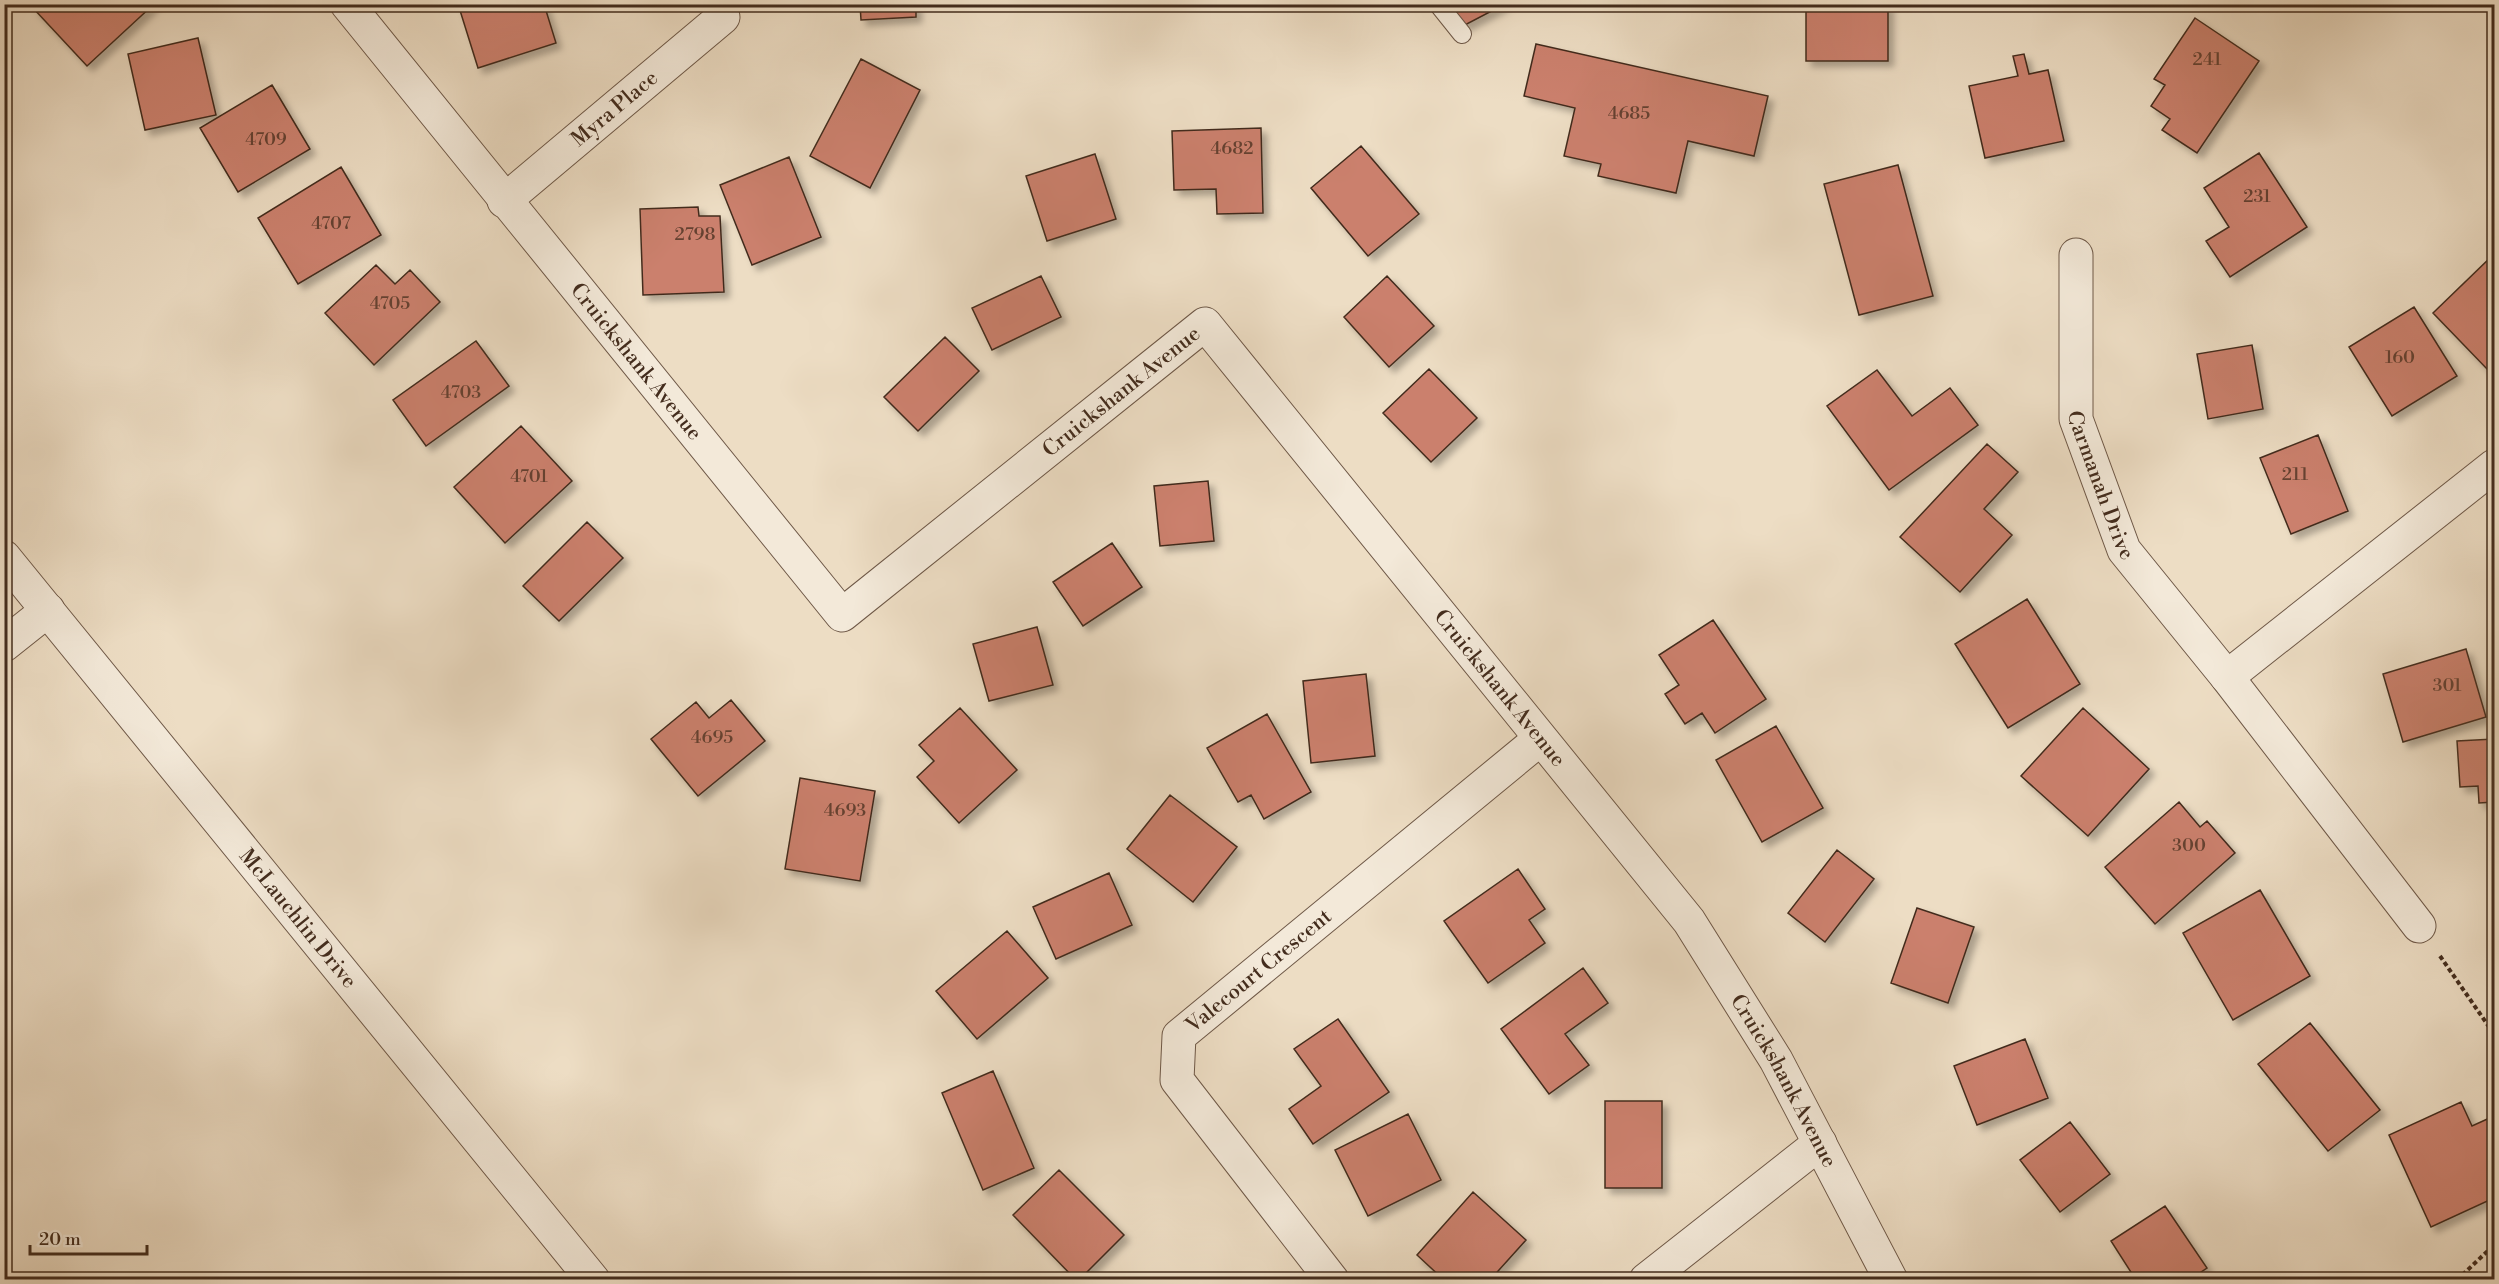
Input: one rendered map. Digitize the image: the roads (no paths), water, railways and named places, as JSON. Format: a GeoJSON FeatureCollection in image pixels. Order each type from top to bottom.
{"type":"FeatureCollection","features":[{"type":"Feature","properties":{"kind":"street","name":"Cruickshank Avenue"},"geometry":{"type":"LineString","coordinates":[[347,4],[504,201],[842,615],[1206,324],[1689,921],[1776,1060],[1892,1280]]}},
{"type":"Feature","properties":{"kind":"street","name":"Myra Place"},"geometry":{"type":"LineString","coordinates":[[504,201],[723,17]]}},
{"type":"Feature","properties":{"kind":"street","name":"Carmanah Drive"},"geometry":{"type":"LineString","coordinates":[[2076,255],[2076,420],[2124,550],[2227,677],[2419,926]]}},
{"type":"Feature","properties":{"kind":"street"},"geometry":{"type":"LineString","coordinates":[[2227,677],[2494,466]]}},
{"type":"Feature","properties":{"kind":"street","name":"McLauchlin Drive"},"geometry":{"type":"LineString","coordinates":[[4,556],[593,1280]]}},
{"type":"Feature","properties":{"kind":"street"},"geometry":{"type":"LineString","coordinates":[[4,645],[48,610]]}},
{"type":"Feature","properties":{"kind":"street","name":"Valecourt Crescent"},"geometry":{"type":"LineString","coordinates":[[1332,1280],[1177,1080],[1179,1036],[1540,739]]}},
{"type":"Feature","properties":{"kind":"street"},"geometry":{"type":"LineString","coordinates":[[1646,1280],[1820,1143]]}},
{"type":"Feature","properties":{"kind":"lane"},"geometry":{"type":"LineString","coordinates":[[1438,4],[1462,34]]}}]}
